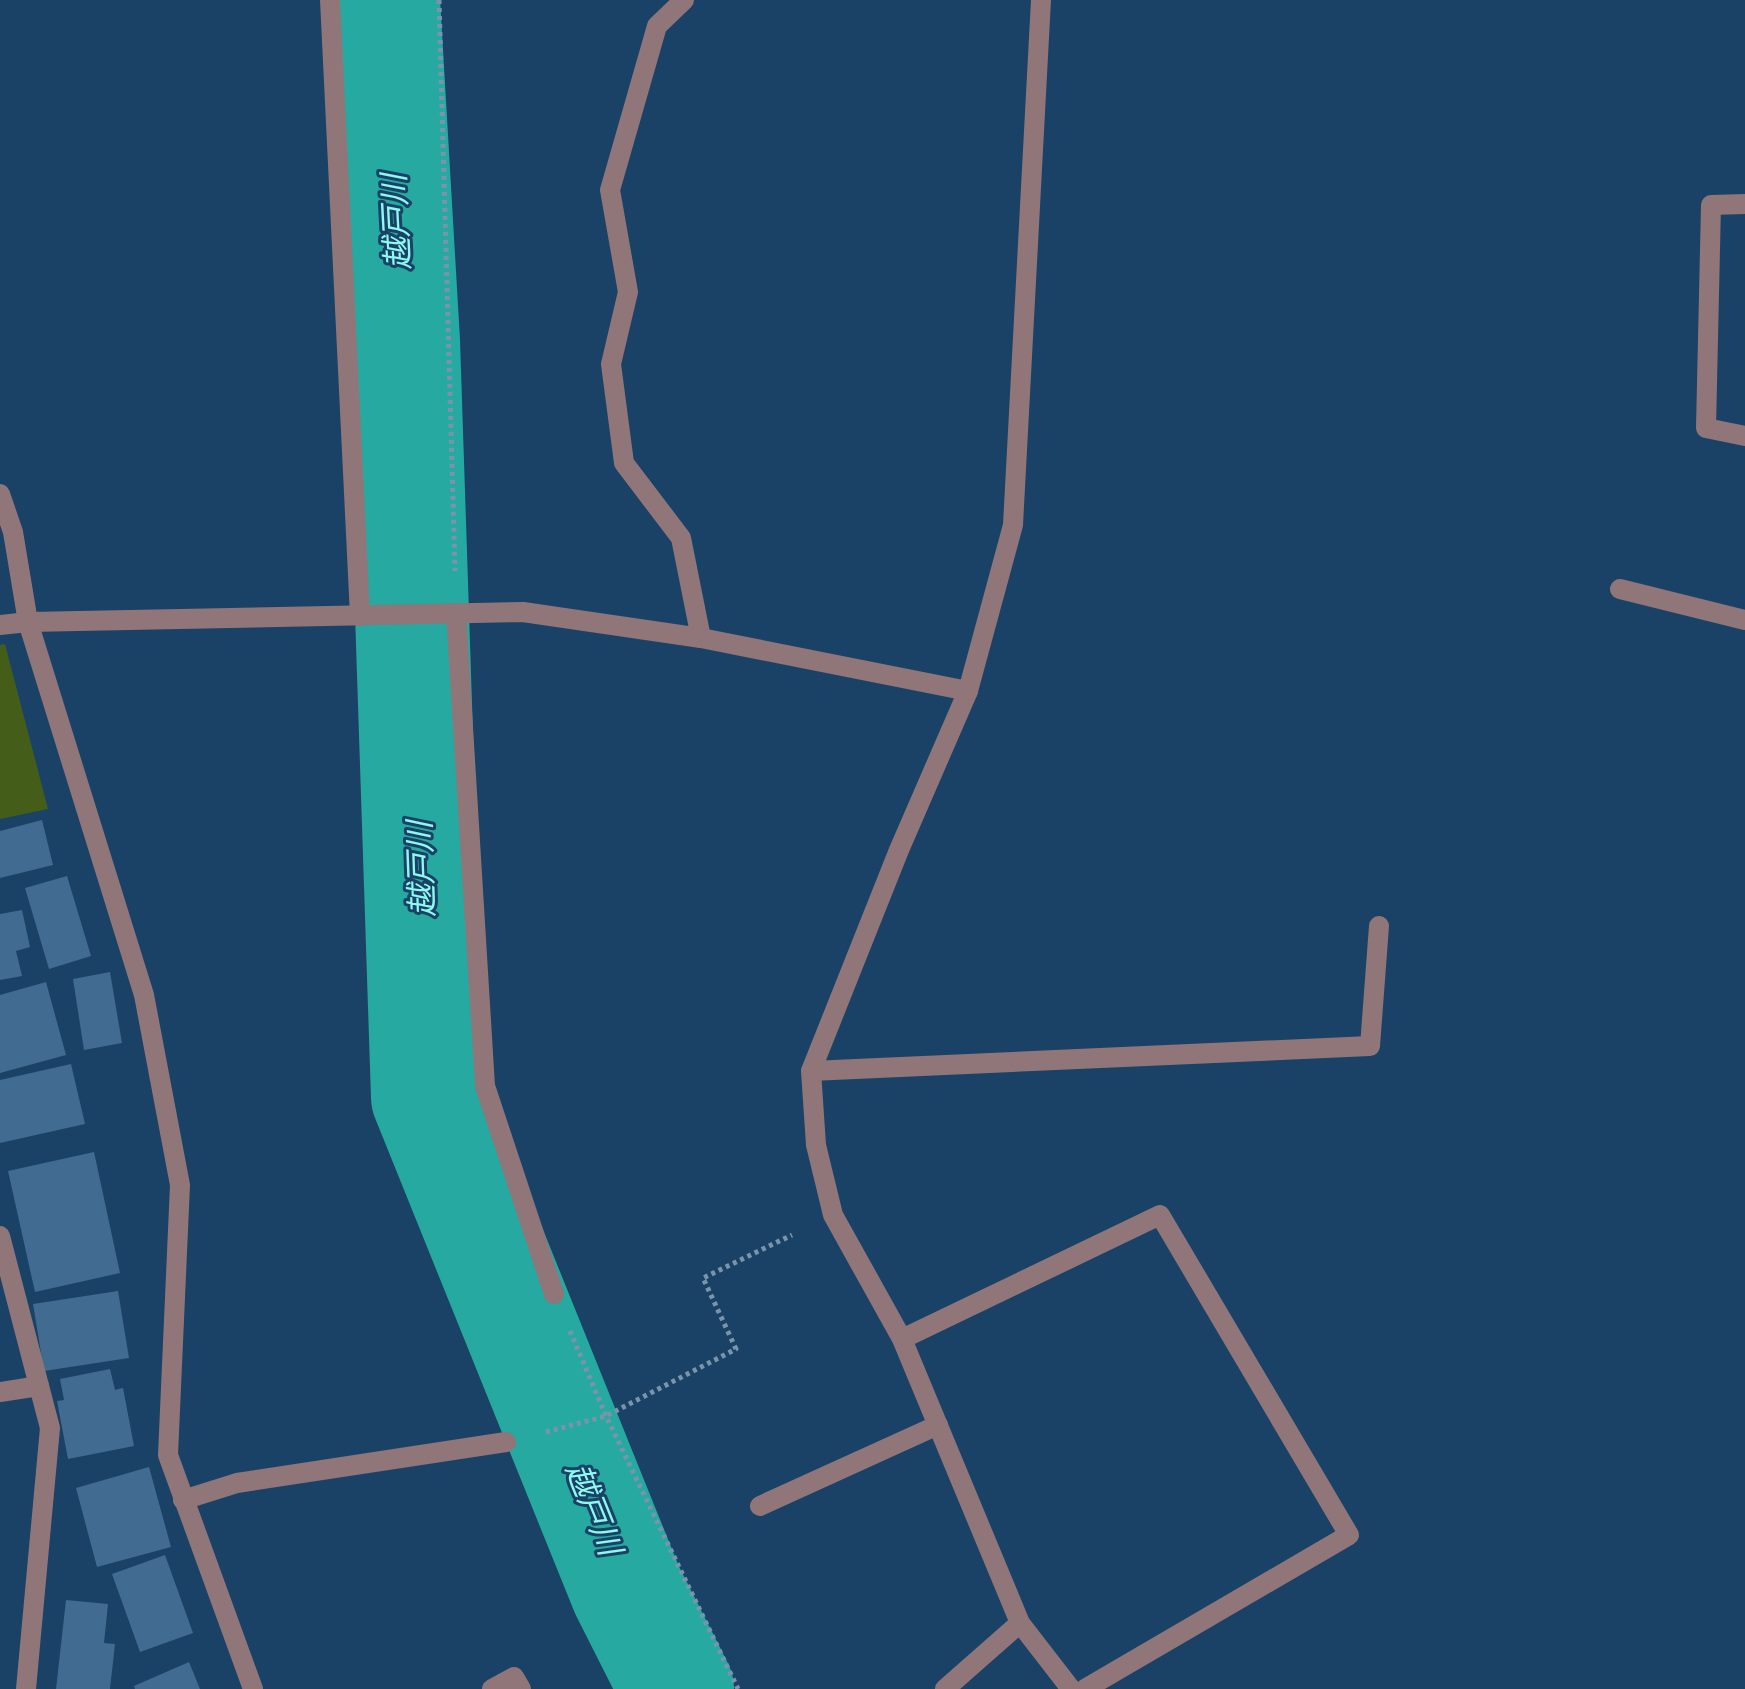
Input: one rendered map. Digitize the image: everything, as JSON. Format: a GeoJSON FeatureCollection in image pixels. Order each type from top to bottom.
{"type":"FeatureCollection","features":[{"type":"Feature","properties":{"kind":"street"},"geometry":{"type":"LineString","coordinates":[[330,0],[360,616]]}},
{"type":"Feature","properties":{"kind":"street"},"geometry":{"type":"LineString","coordinates":[[684,0],[657,26],[610,190],[628,292],[611,364],[624,463],[681,538],[701,638]]}},
{"type":"Feature","properties":{"kind":"street"},"geometry":{"type":"LineString","coordinates":[[1041,0],[1013,525],[968,691],[899,850],[811,1071],[816,1145],[833,1215],[902,1339],[1020,1623],[1071,1689]]}},
{"type":"Feature","properties":{"kind":"street"},"geometry":{"type":"LineString","coordinates":[[1745,204],[1711,205],[1706,428],[1745,436]]}},
{"type":"Feature","properties":{"kind":"street"},"geometry":{"type":"LineString","coordinates":[[0,494],[13,532],[28,622],[144,995],[180,1185],[168,1455],[253,1689]]}},
{"type":"Feature","properties":{"kind":"street"},"geometry":{"type":"LineString","coordinates":[[1620,589],[1745,620]]}},
{"type":"Feature","properties":{"kind":"street"},"geometry":{"type":"LineString","coordinates":[[0,625],[523,612],[701,638],[968,691]]}},
{"type":"Feature","properties":{"kind":"street"},"geometry":{"type":"LineString","coordinates":[[456,613],[485,1086],[554,1294]]}},
{"type":"Feature","properties":{"kind":"street"},"geometry":{"type":"LineString","coordinates":[[811,1071],[1370,1046],[1379,926]]}},
{"type":"Feature","properties":{"kind":"street"},"geometry":{"type":"LineString","coordinates":[[902,1339],[1160,1215],[1349,1535],[1085,1689]]}},
{"type":"Feature","properties":{"kind":"street"},"geometry":{"type":"LineString","coordinates":[[0,1236],[50,1428],[26,1689]]}},
{"type":"Feature","properties":{"kind":"street"},"geometry":{"type":"LineString","coordinates":[[0,1392],[39,1386]]}},
{"type":"Feature","properties":{"kind":"street"},"geometry":{"type":"LineString","coordinates":[[760,1506],[938,1425]]}},
{"type":"Feature","properties":{"kind":"street"},"geometry":{"type":"LineString","coordinates":[[183,1500],[237,1483],[506,1442]]}},
{"type":"Feature","properties":{"kind":"street"},"geometry":{"type":"LineString","coordinates":[[945,1689],[1020,1623]]}},
{"type":"Feature","properties":{"kind":"street"},"geometry":{"type":"LineString","coordinates":[[492,1689],[514,1677],[521,1689]]}},
{"type":"Feature","properties":{"kind":"path"},"geometry":{"type":"LineString","coordinates":[[439,0],[456,613]]}},
{"type":"Feature","properties":{"kind":"path"},"geometry":{"type":"LineString","coordinates":[[506,1442],[606,1416],[736,1349],[703,1278],[833,1215]]}},
{"type":"Feature","properties":{"kind":"path"},"geometry":{"type":"LineString","coordinates":[[554,1294],[606,1416],[738,1689]]}},
{"type":"Feature","properties":{"kind":"green space"},"geometry":{"type":"Polygon","coordinates":[[[5,644],[48,809],[0,819],[0,645],[5,644]]]}},
{"type":"Feature","properties":{"kind":"building"},"geometry":{"type":"Polygon","coordinates":[[[42,820],[53,865],[0,878],[0,831],[42,820]]]}},
{"type":"Feature","properties":{"kind":"building"},"geometry":{"type":"Polygon","coordinates":[[[67,876],[91,956],[49,969],[25,888],[67,876]]]}},
{"type":"Feature","properties":{"kind":"building"},"geometry":{"type":"Polygon","coordinates":[[[22,910],[30,947],[16,951],[22,976],[0,980],[0,914],[22,910]]]}},
{"type":"Feature","properties":{"kind":"building"},"geometry":{"type":"Polygon","coordinates":[[[110,972],[122,1043],[84,1050],[73,979],[110,972]]]}},
{"type":"Feature","properties":{"kind":"building"},"geometry":{"type":"Polygon","coordinates":[[[46,982],[66,1055],[0,1073],[0,995],[46,982]]]}},
{"type":"Feature","properties":{"kind":"building"},"geometry":{"type":"Polygon","coordinates":[[[71,1064],[85,1124],[0,1143],[0,1080],[71,1064]]]}},
{"type":"Feature","properties":{"kind":"building"},"geometry":{"type":"Polygon","coordinates":[[[94,1152],[120,1273],[35,1292],[8,1171],[94,1152]]]}},
{"type":"Feature","properties":{"kind":"building"},"geometry":{"type":"Polygon","coordinates":[[[118,1291],[129,1358],[44,1371],[33,1304],[118,1291]]]}},
{"type":"Feature","properties":{"kind":"building"},"geometry":{"type":"Polygon","coordinates":[[[110,1369],[115,1390],[123,1388],[134,1446],[68,1459],[57,1401],[64,1400],[60,1379],[110,1369]]]}},
{"type":"Feature","properties":{"kind":"building"},"geometry":{"type":"Polygon","coordinates":[[[149,1467],[171,1547],[97,1567],[76,1488],[149,1467]]]}},
{"type":"Feature","properties":{"kind":"building"},"geometry":{"type":"Polygon","coordinates":[[[165,1555],[193,1633],[140,1652],[112,1574],[165,1555]]]}},
{"type":"Feature","properties":{"kind":"building"},"geometry":{"type":"Polygon","coordinates":[[[66,1600],[108,1604],[104,1643],[115,1644],[110,1689],[56,1689],[66,1600]]]}},
{"type":"Feature","properties":{"kind":"building"},"geometry":{"type":"Polygon","coordinates":[[[189,1662],[200,1689],[135,1689],[134,1686],[189,1662]]]}},
{"type":"Feature","properties":{"kind":"waterway","name":"越戸川"},"geometry":{"type":"LineString","coordinates":[[383,0],[403,341],[428,1097],[627,1590],[677,1689]]}}]}
